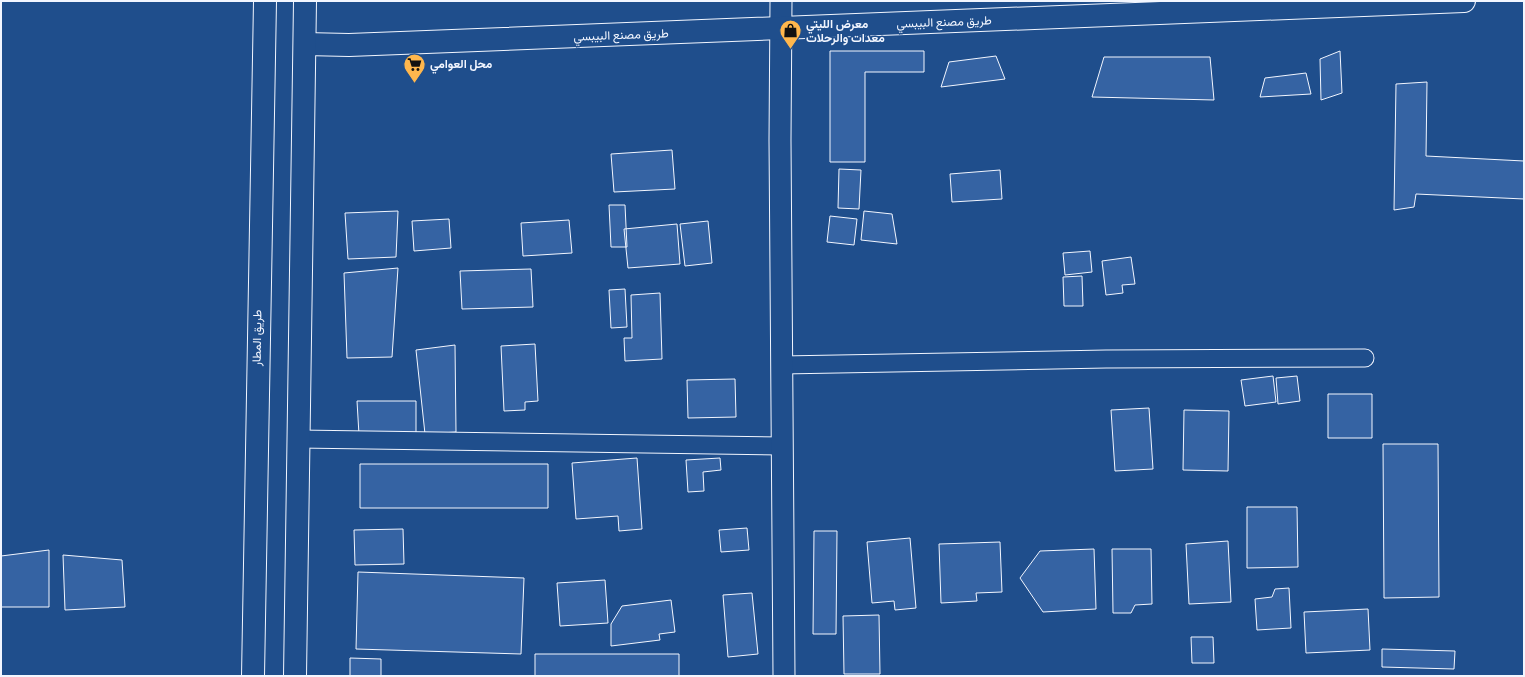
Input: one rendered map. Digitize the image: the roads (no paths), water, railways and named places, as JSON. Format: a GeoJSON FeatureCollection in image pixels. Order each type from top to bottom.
{"type":"FeatureCollection","features":[{"type":"Feature","properties":{"kind":"main road","name":"طريق المطار"},"geometry":{"type":"LineString","coordinates":[[252,676],[265,1]]}},
{"type":"Feature","properties":{"kind":"main road"},"geometry":{"type":"LineString","coordinates":[[295,676],[305,1]]}},
{"type":"Feature","properties":{"kind":"main road","name":"طريق مصنع البيبسي"},"geometry":{"type":"LineString","coordinates":[[305,44],[356,45],[1464,1]]}},
{"type":"Feature","properties":{"kind":"street"},"geometry":{"type":"LineString","coordinates":[[781,1],[784,676]]}},
{"type":"Feature","properties":{"kind":"street"},"geometry":{"type":"LineString","coordinates":[[782,365],[1106,359],[1364,358]]}},
{"type":"Feature","properties":{"kind":"street"},"geometry":{"type":"LineString","coordinates":[[298,439],[782,446]]}},
{"type":"Feature","properties":{"kind":"place","name":"معرض الليتي معدات والرحلات"},"geometry":{"type":"Point","coordinates":[790,50]}},
{"type":"Feature","properties":{"kind":"place","name":"محل العوامي"},"geometry":{"type":"Point","coordinates":[415,84]}}]}
